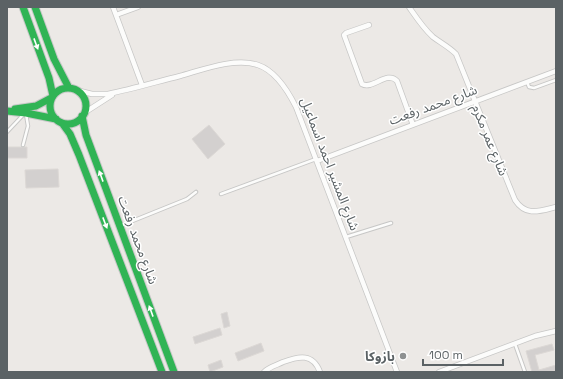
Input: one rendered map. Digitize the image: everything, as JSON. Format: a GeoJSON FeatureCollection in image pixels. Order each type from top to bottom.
{"type":"FeatureCollection","features":[{"type":"Feature","properties":{"kind":"street"},"geometry":{"type":"LineString","coordinates":[[22,7],[49,78],[52,97],[50,110],[59,121]]}},
{"type":"Feature","properties":{"kind":"street"},"geometry":{"type":"LineString","coordinates":[[7,111],[25,113],[73,123],[83,115],[85,102],[82,95],[64,80],[35,7]]}},
{"type":"Feature","properties":{"kind":"street"},"geometry":{"type":"LineString","coordinates":[[113,7],[142,85]]}},
{"type":"Feature","properties":{"kind":"street"},"geometry":{"type":"LineString","coordinates":[[116,15],[138,7]]}},
{"type":"Feature","properties":{"kind":"street","name":"شارع عمر مكرم"},"geometry":{"type":"LineString","coordinates":[[409,7],[428,32],[456,54],[518,205],[532,212],[556,207]]}},
{"type":"Feature","properties":{"kind":"street"},"geometry":{"type":"LineString","coordinates":[[369,25],[346,33],[344,36],[362,84],[367,86],[389,77],[395,79],[413,125]]}},
{"type":"Feature","properties":{"kind":"street","name":"شارع المشير احمد اسماعيل"},"geometry":{"type":"LineString","coordinates":[[73,89],[92,94],[108,94],[221,65],[241,62],[259,65],[275,76],[287,90],[296,107],[397,372]]}},
{"type":"Feature","properties":{"kind":"street","name":"شارع محمد رفعت"},"geometry":{"type":"LineString","coordinates":[[317,160],[556,72]]}},
{"type":"Feature","properties":{"kind":"street"},"geometry":{"type":"LineString","coordinates":[[7,111],[36,106],[52,97],[58,91],[73,89]]}},
{"type":"Feature","properties":{"kind":"street","name":"شارع المشير احمد اسماعيل"},"geometry":{"type":"LineString","coordinates":[[83,115],[100,102],[119,91]]}},
{"type":"Feature","properties":{"kind":"street","name":"شارع محمد رفعت"},"geometry":{"type":"LineString","coordinates":[[83,115],[86,135],[174,372]]}},
{"type":"Feature","properties":{"kind":"street","name":"شارع محمد رفعت"},"geometry":{"type":"LineString","coordinates":[[59,121],[70,134],[79,155],[162,372]]}},
{"type":"Feature","properties":{"kind":"street"},"geometry":{"type":"LineString","coordinates":[[439,372],[515,343],[544,333],[556,331]]}},
{"type":"Feature","properties":{"kind":"street"},"geometry":{"type":"LineString","coordinates":[[150,343],[161,339]]}},
{"type":"Feature","properties":{"kind":"street"},"geometry":{"type":"LineString","coordinates":[[154,353],[158,349],[165,347]]}},
{"type":"Feature","properties":{"kind":"street"},"geometry":{"type":"LineString","coordinates":[[264,372],[278,364],[300,357],[313,361],[320,372]]}},
{"type":"Feature","properties":{"kind":"lane"},"geometry":{"type":"LineString","coordinates":[[527,82],[529,87],[534,88],[556,80]]}},
{"type":"Feature","properties":{"kind":"lane"},"geometry":{"type":"LineString","coordinates":[[7,132],[25,113]]}},
{"type":"Feature","properties":{"kind":"lane"},"geometry":{"type":"LineString","coordinates":[[23,145],[28,126],[25,113]]}},
{"type":"Feature","properties":{"kind":"lane"},"geometry":{"type":"LineString","coordinates":[[221,194],[317,160]]}},
{"type":"Feature","properties":{"kind":"lane"},"geometry":{"type":"LineString","coordinates":[[120,226],[187,199],[196,192]]}},
{"type":"Feature","properties":{"kind":"lane"},"geometry":{"type":"LineString","coordinates":[[346,237],[391,223]]}},
{"type":"Feature","properties":{"kind":"lane"},"geometry":{"type":"LineString","coordinates":[[515,343],[525,372]]}},
{"type":"Feature","properties":{"kind":"building"},"geometry":{"type":"Polygon","coordinates":[[[209,125],[225,144],[208,159],[192,139],[209,125]]]}},
{"type":"Feature","properties":{"kind":"building"},"geometry":{"type":"Polygon","coordinates":[[[7,147],[27,147],[27,158],[7,158],[7,147]]]}},
{"type":"Feature","properties":{"kind":"building"},"geometry":{"type":"Polygon","coordinates":[[[58,169],[59,187],[26,188],[25,170],[58,169]]]}},
{"type":"Feature","properties":{"kind":"building"},"geometry":{"type":"Polygon","coordinates":[[[227,312],[230,326],[224,328],[221,314],[227,312]]]}},
{"type":"Feature","properties":{"kind":"building"},"geometry":{"type":"Polygon","coordinates":[[[220,328],[222,335],[195,344],[193,337],[220,328]]]}},
{"type":"Feature","properties":{"kind":"building"},"geometry":{"type":"Polygon","coordinates":[[[261,343],[264,351],[238,361],[235,353],[261,343]]]}},
{"type":"Feature","properties":{"kind":"building"},"geometry":{"type":"Polygon","coordinates":[[[552,344],[554,350],[535,355],[539,370],[556,365],[556,371],[532,372],[526,351],[552,344]]]}},
{"type":"Feature","properties":{"kind":"building"},"geometry":{"type":"Polygon","coordinates":[[[221,360],[223,367],[210,372],[208,365],[221,360]]]}},
{"type":"Feature","properties":{"kind":"traffic: fast"},"geometry":{"type":"LineString","coordinates":[[23,7],[49,78],[53,96]]}},
{"type":"Feature","properties":{"kind":"traffic: fast"},"geometry":{"type":"LineString","coordinates":[[35,7],[54,59],[69,88]]}},
{"type":"Feature","properties":{"kind":"traffic: fast"},"geometry":{"type":"LineString","coordinates":[[68,88],[81,93],[86,106],[81,119],[68,124],[55,119],[50,106],[55,93],[68,88]]}},
{"type":"Feature","properties":{"kind":"traffic: fast"},"geometry":{"type":"LineString","coordinates":[[15,109],[36,106],[51,98]]}},
{"type":"Feature","properties":{"kind":"traffic: fast"},"geometry":{"type":"LineString","coordinates":[[7,111],[56,119]]}},
{"type":"Feature","properties":{"kind":"traffic: fast"},"geometry":{"type":"LineString","coordinates":[[82,116],[86,135],[174,372]]}},
{"type":"Feature","properties":{"kind":"traffic: fast"},"geometry":{"type":"LineString","coordinates":[[62,123],[70,134],[79,155],[162,372]]}},
{"type":"Feature","properties":{"kind":"place","name":"بازوكا"},"geometry":{"type":"Point","coordinates":[403,356]}}]}
